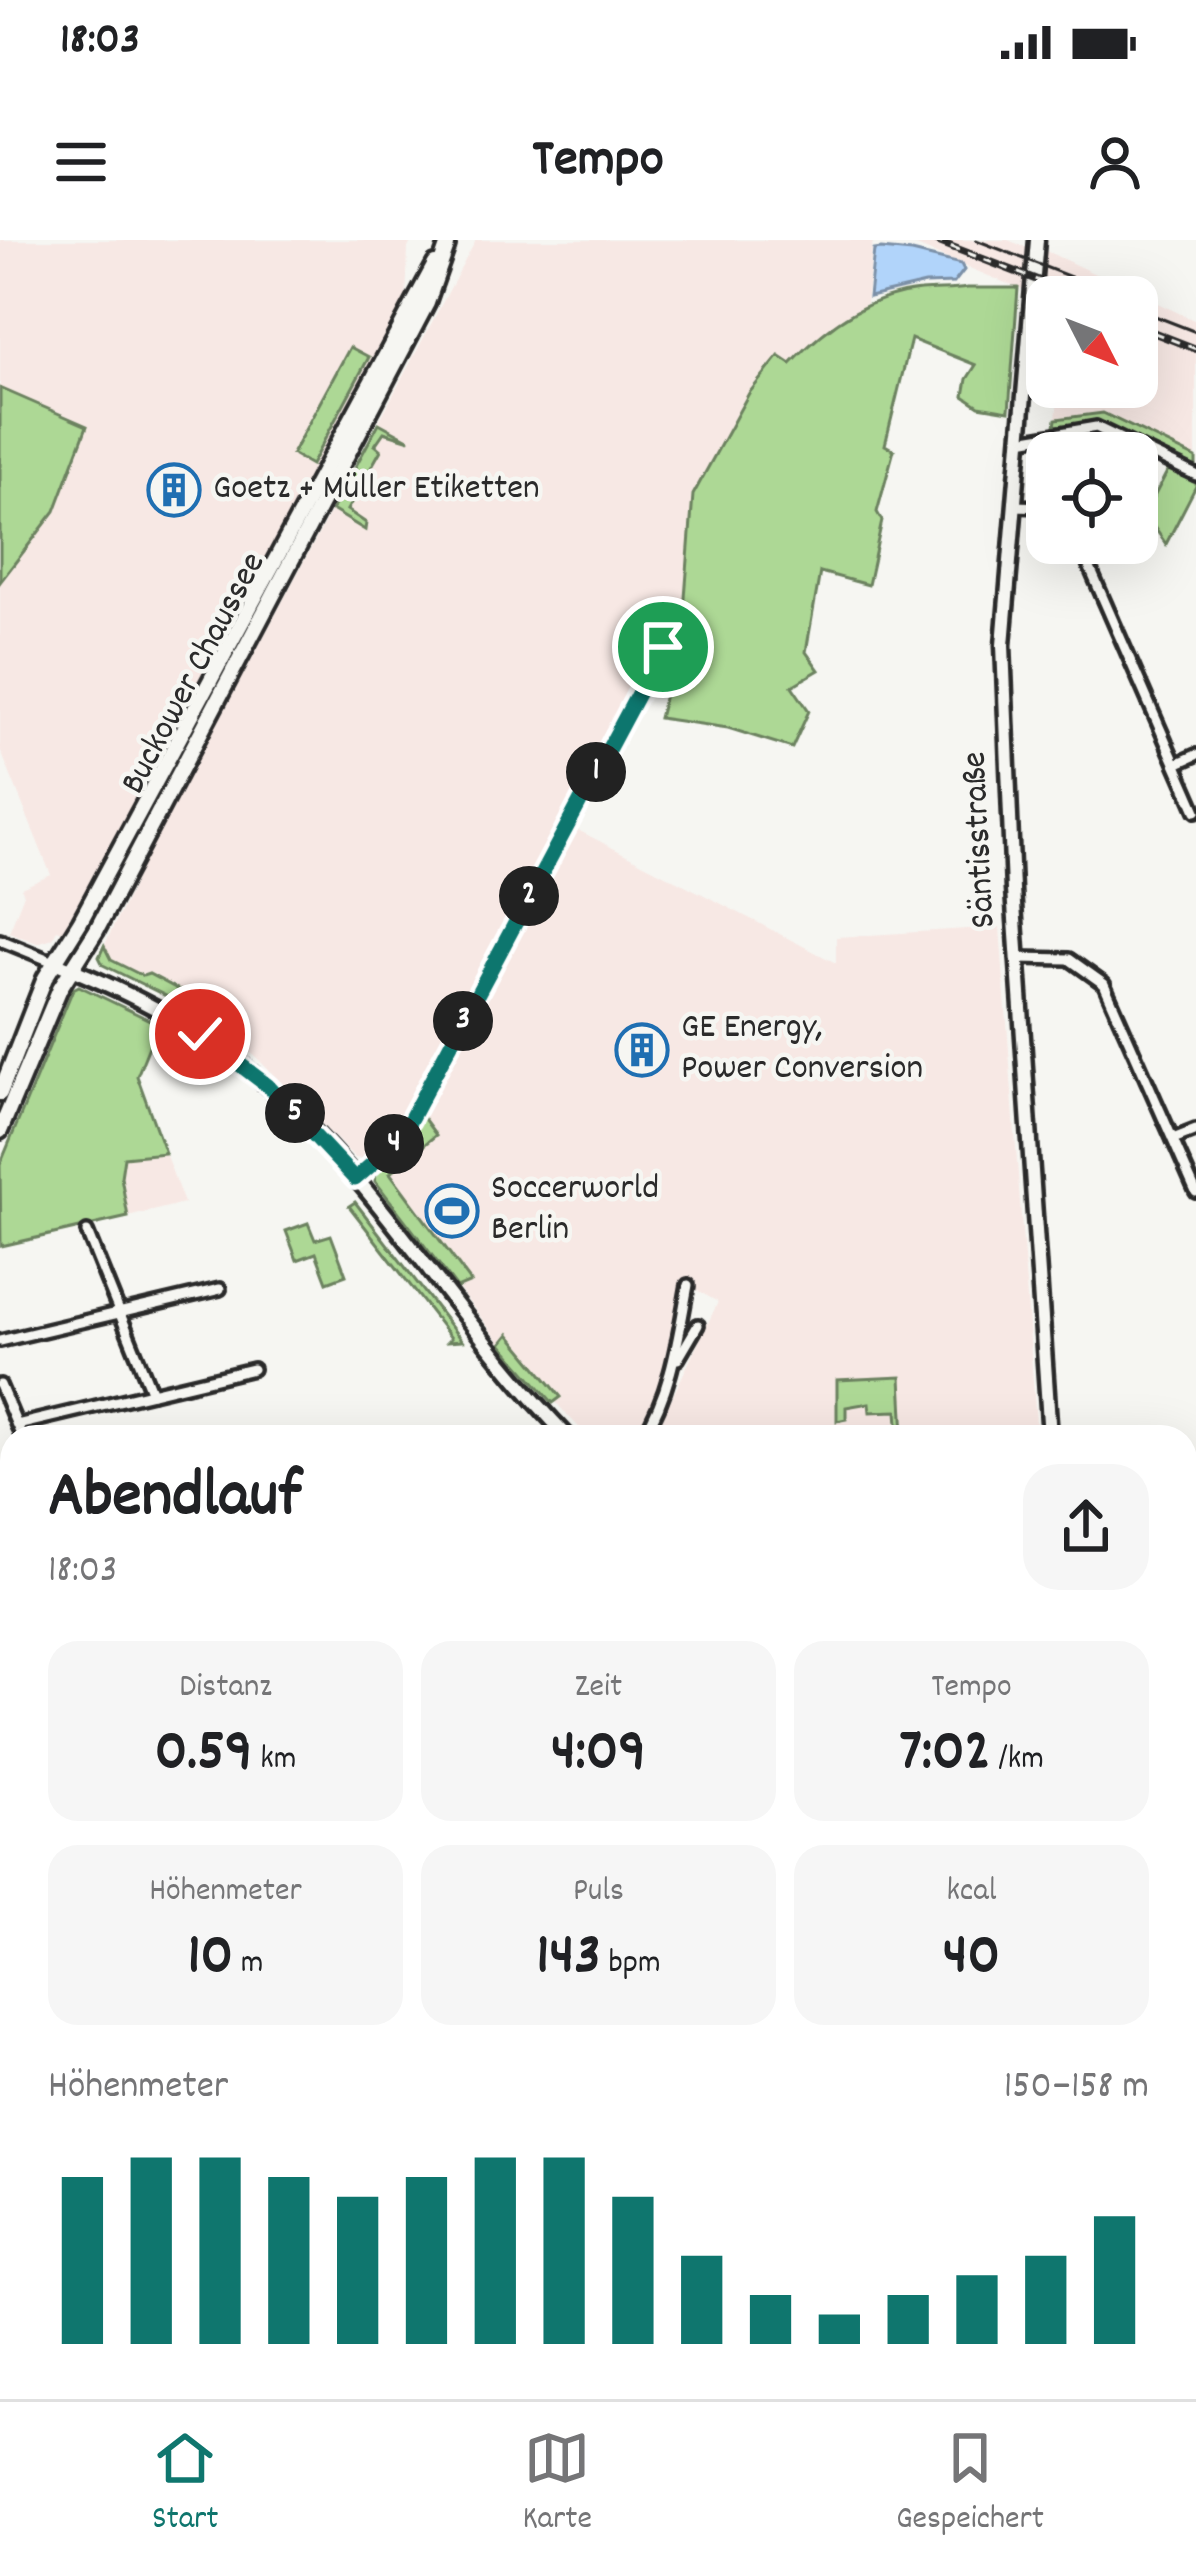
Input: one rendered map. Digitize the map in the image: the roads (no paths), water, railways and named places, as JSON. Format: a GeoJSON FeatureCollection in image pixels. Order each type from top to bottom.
{"type":"FeatureCollection","features":[{"type":"Feature","properties":{"kind":"main road","name":"Buckower Chaussee"},"geometry":{"type":"LineString","coordinates":[[0,1093],[55,962],[422,283],[448,243]]}},
{"type":"Feature","properties":{"kind":"main road","name":"Buckower Chaussee"},"geometry":{"type":"LineString","coordinates":[[0,1131],[40,1031],[427,303],[448,243]]}},
{"type":"Feature","properties":{"kind":"street","name":"Säntisstraße"},"geometry":{"type":"LineString","coordinates":[[1037,240],[1003,645],[1017,958],[1049,1425]]}},
{"type":"Feature","properties":{"kind":"street"},"geometry":{"type":"LineString","coordinates":[[1020,440],[1096,427],[1196,475]]}},
{"type":"Feature","properties":{"kind":"street"},"geometry":{"type":"LineString","coordinates":[[1014,506],[1026,507]]}},
{"type":"Feature","properties":{"kind":"street"},"geometry":{"type":"LineString","coordinates":[[1088,564],[1196,811]]}},
{"type":"Feature","properties":{"kind":"street"},"geometry":{"type":"LineString","coordinates":[[355,1179],[394,1145],[410,1120],[663,647]]}},
{"type":"Feature","properties":{"kind":"street"},"geometry":{"type":"LineString","coordinates":[[1175,764],[1196,754]]}},
{"type":"Feature","properties":{"kind":"street"},"geometry":{"type":"LineString","coordinates":[[0,940],[169,1014],[213,1043],[289,1106],[557,1425]]}},
{"type":"Feature","properties":{"kind":"street"},"geometry":{"type":"LineString","coordinates":[[1017,958],[1069,959],[1104,984],[1196,1192]]}},
{"type":"Feature","properties":{"kind":"street"},"geometry":{"type":"LineString","coordinates":[[1173,1139],[1196,1130]]}},
{"type":"Feature","properties":{"kind":"street"},"geometry":{"type":"LineString","coordinates":[[87,1232],[152,1393]]}},
{"type":"Feature","properties":{"kind":"street"},"geometry":{"type":"LineString","coordinates":[[650,1425],[673,1369],[688,1285]]}},
{"type":"Feature","properties":{"kind":"street"},"geometry":{"type":"LineString","coordinates":[[0,1341],[220,1289]]}},
{"type":"Feature","properties":{"kind":"street"},"geometry":{"type":"LineString","coordinates":[[673,1369],[698,1325]]}},
{"type":"Feature","properties":{"kind":"street"},"geometry":{"type":"LineString","coordinates":[[0,1385],[17,1425],[253,1369]]}},
{"type":"Feature","properties":{"kind":"water"},"geometry":{"type":"Polygon","coordinates":[[[874,250],[961,264],[964,270],[954,283],[925,284],[869,297],[874,250]]]}},
{"type":"Feature","properties":{"kind":"tram line"},"geometry":{"type":"LineString","coordinates":[[976,240],[1068,276]]}},
{"type":"Feature","properties":{"kind":"tram line"},"geometry":{"type":"LineString","coordinates":[[1158,317],[1196,332]]}},
{"type":"Feature","properties":{"kind":"railway"},"geometry":{"type":"LineString","coordinates":[[934,240],[1027,276]]}},
{"type":"Feature","properties":{"kind":"railway"},"geometry":{"type":"LineString","coordinates":[[1158,334],[1196,349]]}},
{"type":"Feature","properties":{"kind":"place","name":"Goetz + Müller Etiketten"},"geometry":{"type":"Point","coordinates":[174,490]}},
{"type":"Feature","properties":{"kind":"place","name":"GE Energy, Power Conversion"},"geometry":{"type":"Point","coordinates":[642,1050]}},
{"type":"Feature","properties":{"kind":"place","name":"Soccerworld Berlin"},"geometry":{"type":"Point","coordinates":[452,1211]}}]}
